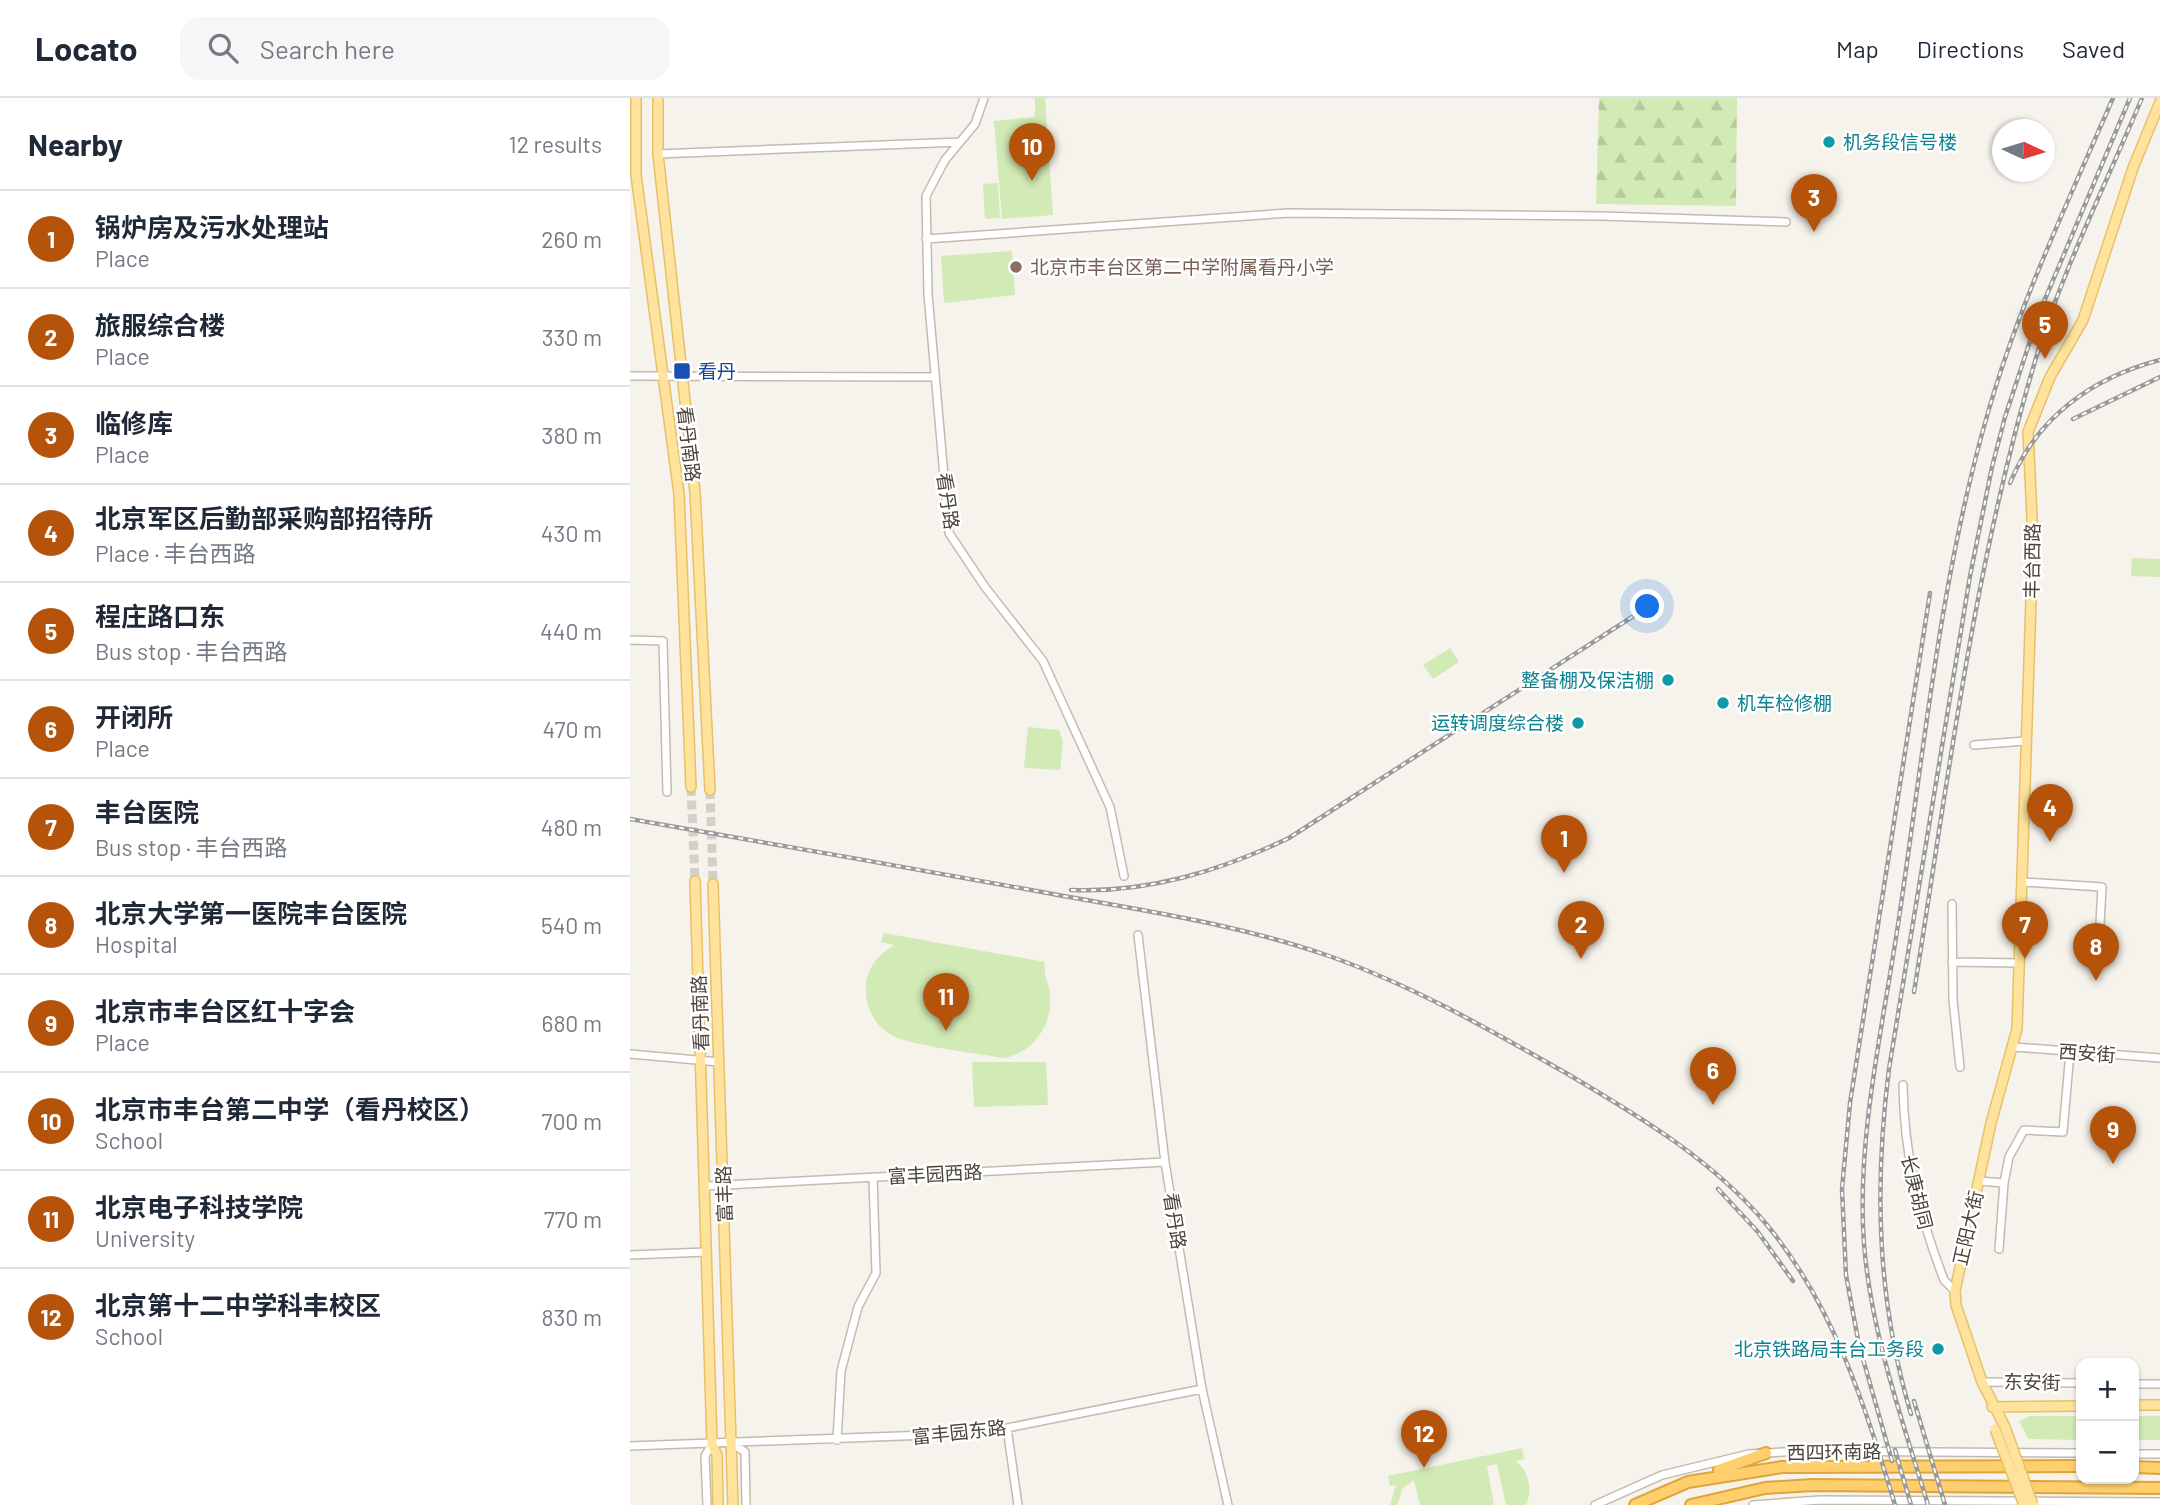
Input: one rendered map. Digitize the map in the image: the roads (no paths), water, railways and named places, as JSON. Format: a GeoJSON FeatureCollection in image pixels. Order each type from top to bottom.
{"type":"FeatureCollection","features":[{"type":"Feature","properties":{"kind":"highway"},"geometry":{"type":"LineString","coordinates":[[1688,1482],[1766,1453]]}},
{"type":"Feature","properties":{"kind":"highway","name":"西四环南路"},"geometry":{"type":"LineString","coordinates":[[1635,1505],[1688,1482],[1728,1473],[1813,1465],[2076,1466]]}},
{"type":"Feature","properties":{"kind":"highway"},"geometry":{"type":"LineString","coordinates":[[2139,1467],[2160,1468]]}},
{"type":"Feature","properties":{"kind":"highway","name":"西四环南路"},"geometry":{"type":"LineString","coordinates":[[1691,1505],[1765,1488],[1812,1485],[2160,1488]]}},
{"type":"Feature","properties":{"kind":"main road","name":"看丹南路"},"geometry":{"type":"LineString","coordinates":[[636,98],[636,175],[679,494],[691,787]]}},
{"type":"Feature","properties":{"kind":"main road","name":"看丹南路"},"geometry":{"type":"LineString","coordinates":[[657,98],[658,154],[680,375],[695,492],[710,790]]}},
{"type":"Feature","properties":{"kind":"main road","name":"丰台西路"},"geometry":{"type":"LineString","coordinates":[[2014,1047],[2021,963],[2025,741],[2034,539],[2028,432],[2043,391],[2084,320],[2133,168],[2160,102]]}},
{"type":"Feature","properties":{"kind":"main road","name":"看丹南路"},"geometry":{"type":"LineString","coordinates":[[695,881],[702,1061]]}},
{"type":"Feature","properties":{"kind":"main road","name":"富丰路"},"geometry":{"type":"LineString","coordinates":[[713,884],[733,1505]]}},
{"type":"Feature","properties":{"kind":"main road","name":"正阳大街"},"geometry":{"type":"LineString","coordinates":[[2014,1047],[1991,1123],[1955,1291],[1956,1304],[1982,1382],[2033,1505]]}},
{"type":"Feature","properties":{"kind":"main road","name":"富丰路"},"geometry":{"type":"LineString","coordinates":[[702,1061],[712,1444],[717,1455],[718,1505]]}},
{"type":"Feature","properties":{"kind":"main road"},"geometry":{"type":"LineString","coordinates":[[2139,1405],[2160,1405]]}},
{"type":"Feature","properties":{"kind":"main road"},"geometry":{"type":"LineString","coordinates":[[1992,1407],[2076,1406]]}},
{"type":"Feature","properties":{"kind":"main road","name":"正阳大街"},"geometry":{"type":"LineString","coordinates":[[2000,1428],[2024,1505]]}},
{"type":"Feature","properties":{"kind":"street","name":"看丹路"},"geometry":{"type":"LineString","coordinates":[[984,98],[975,124],[945,160],[926,196],[926,239],[935,377],[949,533],[985,587],[1043,661],[1110,807],[1124,876]]}},
{"type":"Feature","properties":{"kind":"street"},"geometry":{"type":"LineString","coordinates":[[658,154],[960,142]]}},
{"type":"Feature","properties":{"kind":"street"},"geometry":{"type":"LineString","coordinates":[[926,239],[1288,213],[1601,216],[1786,222]]}},
{"type":"Feature","properties":{"kind":"street"},"geometry":{"type":"LineString","coordinates":[[630,376],[935,377]]}},
{"type":"Feature","properties":{"kind":"street"},"geometry":{"type":"LineString","coordinates":[[630,640],[663,641],[667,792]]}},
{"type":"Feature","properties":{"kind":"street"},"geometry":{"type":"LineString","coordinates":[[1974,745],[2025,741]]}},
{"type":"Feature","properties":{"kind":"street"},"geometry":{"type":"LineString","coordinates":[[2023,882],[2102,887],[2100,924]]}},
{"type":"Feature","properties":{"kind":"street"},"geometry":{"type":"LineString","coordinates":[[1952,904],[1955,1046],[1960,1067]]}},
{"type":"Feature","properties":{"kind":"street","name":"看丹路"},"geometry":{"type":"LineString","coordinates":[[1138,935],[1165,1162],[1202,1390],[1228,1505]]}},
{"type":"Feature","properties":{"kind":"street"},"geometry":{"type":"LineString","coordinates":[[1952,962],[2021,963]]}},
{"type":"Feature","properties":{"kind":"street","name":"西安街"},"geometry":{"type":"LineString","coordinates":[[2014,1047],[2160,1058]]}},
{"type":"Feature","properties":{"kind":"street"},"geometry":{"type":"LineString","coordinates":[[1998,1250],[2009,1157],[2024,1130],[2063,1132],[2070,1052]]}},
{"type":"Feature","properties":{"kind":"street"},"geometry":{"type":"LineString","coordinates":[[630,1054],[719,1062]]}},
{"type":"Feature","properties":{"kind":"street","name":"长庚胡同"},"geometry":{"type":"LineString","coordinates":[[1903,1085],[1903,1121],[1912,1186],[1944,1280],[1955,1291]]}},
{"type":"Feature","properties":{"kind":"street","name":"富丰园西路"},"geometry":{"type":"LineString","coordinates":[[705,1186],[1165,1162]]}},
{"type":"Feature","properties":{"kind":"street"},"geometry":{"type":"LineString","coordinates":[[837,1440],[841,1371],[858,1307],[876,1273],[873,1177]]}},
{"type":"Feature","properties":{"kind":"street"},"geometry":{"type":"LineString","coordinates":[[1979,1181],[2004,1184]]}},
{"type":"Feature","properties":{"kind":"street"},"geometry":{"type":"LineString","coordinates":[[630,1255],[706,1252]]}},
{"type":"Feature","properties":{"kind":"street","name":"东安街"},"geometry":{"type":"LineString","coordinates":[[1982,1382],[2076,1383]]}},
{"type":"Feature","properties":{"kind":"street"},"geometry":{"type":"LineString","coordinates":[[2139,1384],[2160,1384]]}},
{"type":"Feature","properties":{"kind":"street","name":"富丰园东路"},"geometry":{"type":"LineString","coordinates":[[630,1446],[982,1433],[1202,1390]]}},
{"type":"Feature","properties":{"kind":"street"},"geometry":{"type":"LineString","coordinates":[[1007,1428],[1018,1505]]}},
{"type":"Feature","properties":{"kind":"street"},"geometry":{"type":"LineString","coordinates":[[733,1443],[745,1452],[746,1505]]}},
{"type":"Feature","properties":{"kind":"street"},"geometry":{"type":"LineString","coordinates":[[707,1505],[705,1456],[712,1444]]}},
{"type":"Feature","properties":{"kind":"street","name":"西四环南路"},"geometry":{"type":"LineString","coordinates":[[1595,1505],[1635,1485],[1694,1465],[1766,1453],[2076,1453]]}},
{"type":"Feature","properties":{"kind":"street"},"geometry":{"type":"LineString","coordinates":[[2139,1454],[2160,1454]]}},
{"type":"Feature","properties":{"kind":"street"},"geometry":{"type":"LineString","coordinates":[[1754,1505],[1820,1500],[2160,1502]]}},
{"type":"Feature","properties":{"kind":"tunnel"},"geometry":{"type":"LineString","coordinates":[[691,787],[695,881]]}},
{"type":"Feature","properties":{"kind":"tunnel"},"geometry":{"type":"LineString","coordinates":[[710,790],[713,884]]}},
{"type":"Feature","properties":{"kind":"railway"},"geometry":{"type":"LineString","coordinates":[[1928,1505],[1880,1343],[1868,1277],[1864,1244],[1864,1163],[1873,1080],[1945,602],[1971,478],[1999,375],[2013,335],[2113,98]]}},
{"type":"Feature","properties":{"kind":"railway"},"geometry":{"type":"LineString","coordinates":[[1911,1414],[1891,1329],[1885,1286],[1880,1200],[1884,1113],[1970,576],[2005,417],[2040,311],[2130,98]]}},
{"type":"Feature","properties":{"kind":"railway"},"geometry":{"type":"LineString","coordinates":[[1914,992],[1964,673],[2014,436],[2036,358],[2059,292],[2142,98]]}},
{"type":"Feature","properties":{"kind":"railway"},"geometry":{"type":"LineString","coordinates":[[2010,483],[2035,438],[2070,404],[2090,389],[2112,378],[2160,360]]}},
{"type":"Feature","properties":{"kind":"railway"},"geometry":{"type":"LineString","coordinates":[[2073,419],[2160,377]]}},
{"type":"Feature","properties":{"kind":"railway"},"geometry":{"type":"LineString","coordinates":[[1892,1461],[1859,1345],[1846,1275],[1842,1189],[1850,1103],[1930,593]]}},
{"type":"Feature","properties":{"kind":"railway"},"geometry":{"type":"LineString","coordinates":[[1071,890],[1156,884],[1210,870],[1289,838],[1660,599]]}},
{"type":"Feature","properties":{"kind":"railway"},"geometry":{"type":"LineString","coordinates":[[630,819],[1222,926],[1294,945],[1361,968],[1482,1026],[1598,1092],[1676,1142],[1724,1181],[1767,1225],[1791,1256],[1829,1323],[1859,1394],[1895,1505]]}},
{"type":"Feature","properties":{"kind":"railway"},"geometry":{"type":"LineString","coordinates":[[1718,1189],[1758,1232],[1793,1281]]}},
{"type":"Feature","properties":{"kind":"railway"},"geometry":{"type":"LineString","coordinates":[[1914,1401],[1945,1505]]}},
{"type":"Feature","properties":{"kind":"railway"},"geometry":{"type":"LineString","coordinates":[[1895,1450],[1911,1505]]}},
{"type":"Feature","properties":{"kind":"place","name":"机务段信号楼"},"geometry":{"type":"Point","coordinates":[1829,142]}},
{"type":"Feature","properties":{"kind":"place","name":"北京市丰台第二中学（看丹校区）"},"geometry":{"type":"Point","coordinates":[1032,181]}},
{"type":"Feature","properties":{"kind":"place","name":"临修库"},"geometry":{"type":"Point","coordinates":[1814,232]}},
{"type":"Feature","properties":{"kind":"place","name":"北京市丰台区第二中学附属看丹小学"},"geometry":{"type":"Point","coordinates":[1016,267]}},
{"type":"Feature","properties":{"kind":"place","name":"程庄路口东"},"geometry":{"type":"Point","coordinates":[2045,359]}},
{"type":"Feature","properties":{"kind":"place","name":"看丹"},"geometry":{"type":"Point","coordinates":[682,371]}},
{"type":"Feature","properties":{"kind":"place","name":"整备棚及保洁棚"},"geometry":{"type":"Point","coordinates":[1668,680]}},
{"type":"Feature","properties":{"kind":"place","name":"机车检修棚"},"geometry":{"type":"Point","coordinates":[1723,703]}},
{"type":"Feature","properties":{"kind":"place","name":"运转调度综合楼"},"geometry":{"type":"Point","coordinates":[1578,723]}},
{"type":"Feature","properties":{"kind":"place","name":"北京军区后勤部采购部招待所"},"geometry":{"type":"Point","coordinates":[2050,842]}},
{"type":"Feature","properties":{"kind":"place","name":"锅炉房及污水处理站"},"geometry":{"type":"Point","coordinates":[1564,873]}},
{"type":"Feature","properties":{"kind":"place","name":"旅服综合楼"},"geometry":{"type":"Point","coordinates":[1581,959]}},
{"type":"Feature","properties":{"kind":"place","name":"丰台医院"},"geometry":{"type":"Point","coordinates":[2025,959]}},
{"type":"Feature","properties":{"kind":"place","name":"北京大学第一医院丰台医院"},"geometry":{"type":"Point","coordinates":[2096,981]}},
{"type":"Feature","properties":{"kind":"place","name":"北京电子科技学院"},"geometry":{"type":"Point","coordinates":[946,1031]}},
{"type":"Feature","properties":{"kind":"place","name":"开闭所"},"geometry":{"type":"Point","coordinates":[1713,1105]}},
{"type":"Feature","properties":{"kind":"place","name":"北京市丰台区红十字会"},"geometry":{"type":"Point","coordinates":[2113,1164]}},
{"type":"Feature","properties":{"kind":"place","name":"北京铁路局丰台工务段"},"geometry":{"type":"Point","coordinates":[1938,1349]}},
{"type":"Feature","properties":{"kind":"place","name":"北京第十二中学科丰校区"},"geometry":{"type":"Point","coordinates":[1424,1468]}}]}
